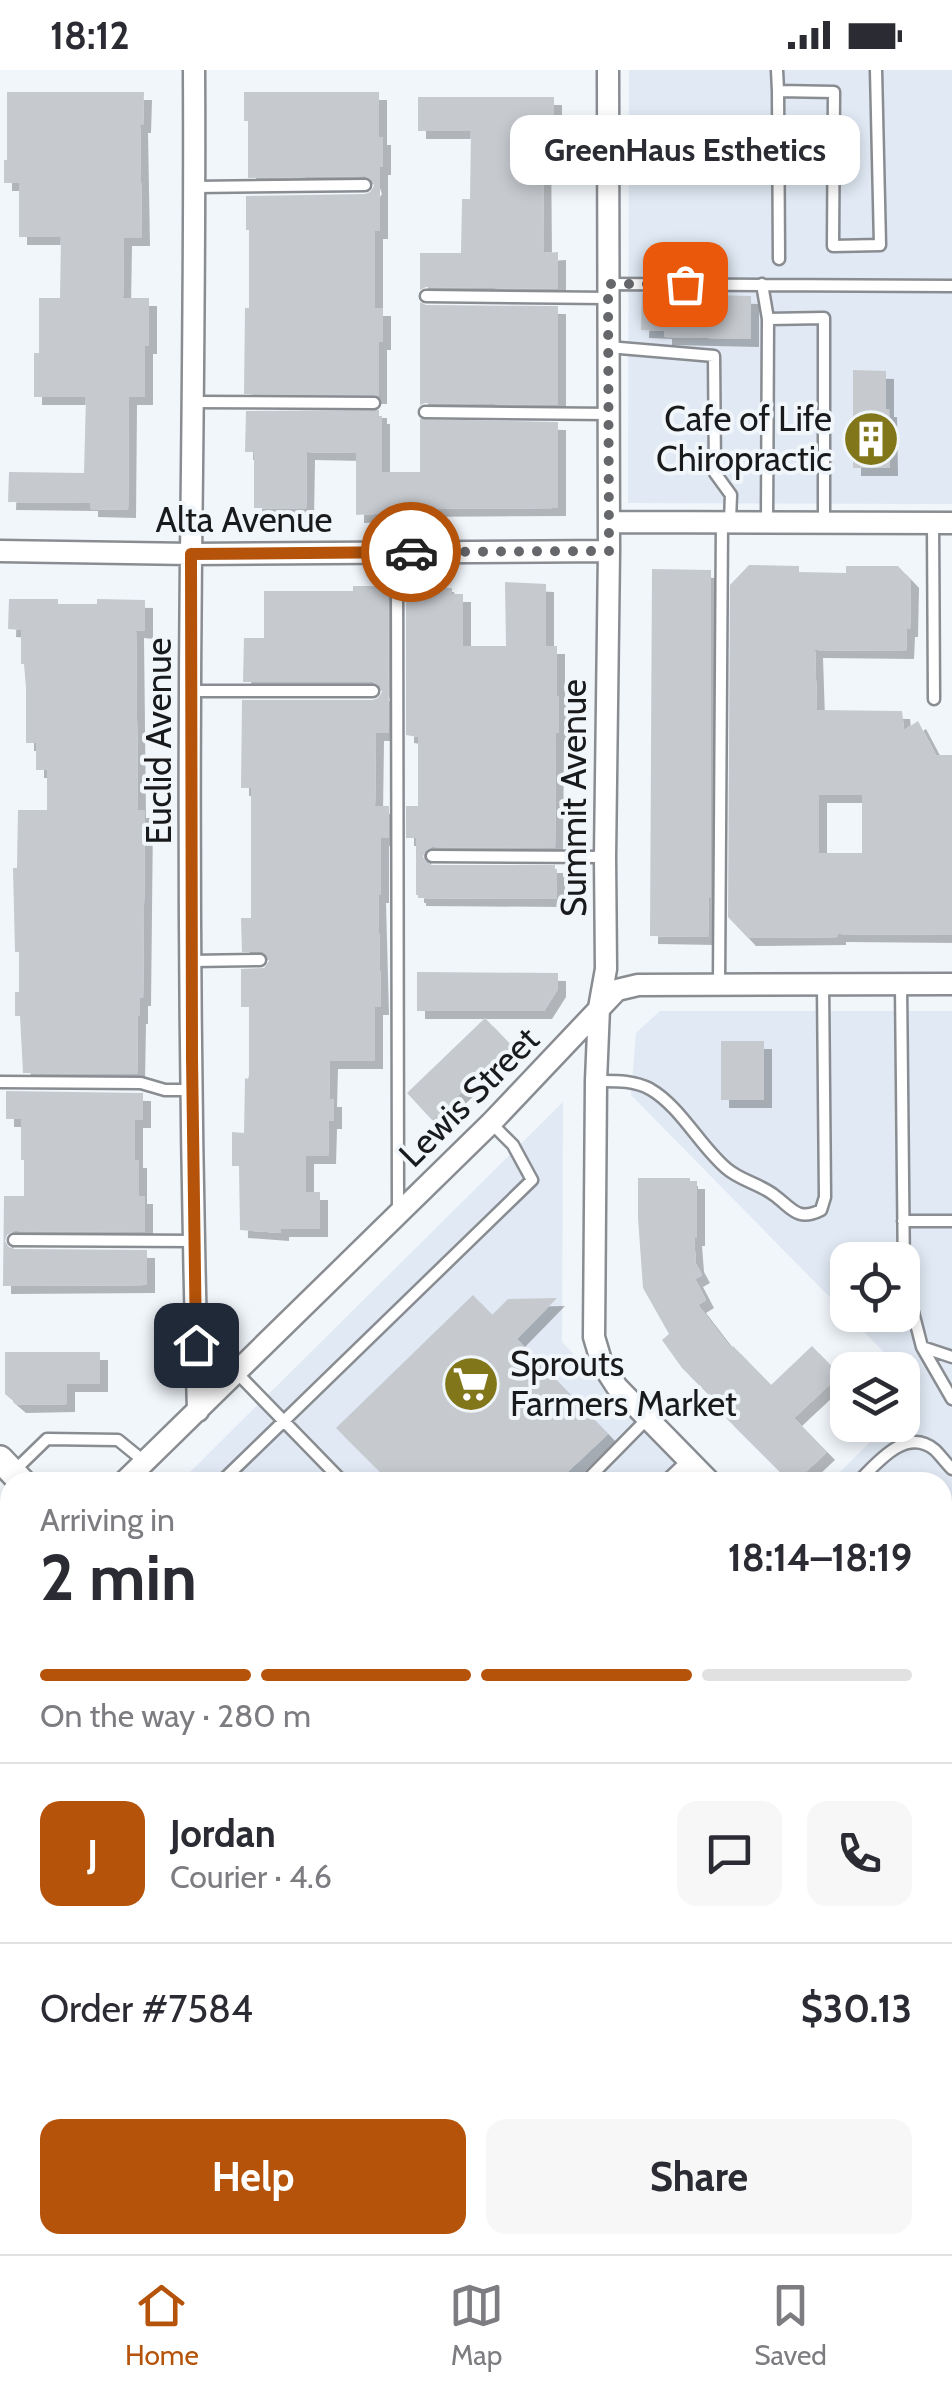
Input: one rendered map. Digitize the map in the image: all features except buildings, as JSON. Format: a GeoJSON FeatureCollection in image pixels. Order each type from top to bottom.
{"type":"FeatureCollection","features":[{"type":"Feature","properties":{"kind":"street","name":"Euclid Avenue"},"geometry":{"type":"LineString","coordinates":[[194,70],[190,690],[198,1411]]}},
{"type":"Feature","properties":{"kind":"street","name":"Summit Avenue"},"geometry":{"type":"LineString","coordinates":[[608,70],[606,969],[599,1008],[596,1080],[594,1336],[602,1364],[617,1387],[699,1472]]}},
{"type":"Feature","properties":{"kind":"street"},"geometry":{"type":"LineString","coordinates":[[609,522],[942,523]]}},
{"type":"Feature","properties":{"kind":"street","name":"Alta Avenue"},"geometry":{"type":"LineString","coordinates":[[0,550],[191,554],[609,551]]}},
{"type":"Feature","properties":{"kind":"street","name":"Lewis Street"},"geometry":{"type":"LineString","coordinates":[[135,1472],[491,1122],[617,990],[638,985],[952,984]]}},
{"type":"Feature","properties":{"kind":"street"},"geometry":{"type":"LineString","coordinates":[[683,1472],[691,1464]]}},
{"type":"Feature","properties":{"kind":"lane"},"geometry":{"type":"LineString","coordinates":[[777,70],[779,259]]}},
{"type":"Feature","properties":{"kind":"lane"},"geometry":{"type":"LineString","coordinates":[[778,91],[834,92],[833,246],[880,245],[876,70]]}},
{"type":"Feature","properties":{"kind":"lane"},"geometry":{"type":"LineString","coordinates":[[195,187],[365,186]]}},
{"type":"Feature","properties":{"kind":"lane"},"geometry":{"type":"LineString","coordinates":[[762,284],[768,319],[767,522]]}},
{"type":"Feature","properties":{"kind":"lane"},"geometry":{"type":"LineString","coordinates":[[426,296],[762,284],[952,286]]}},
{"type":"Feature","properties":{"kind":"lane"},"geometry":{"type":"LineString","coordinates":[[768,319],[824,318],[824,523]]}},
{"type":"Feature","properties":{"kind":"lane"},"geometry":{"type":"LineString","coordinates":[[608,347],[714,356],[715,473],[731,495],[726,522],[719,984]]}},
{"type":"Feature","properties":{"kind":"lane"},"geometry":{"type":"LineString","coordinates":[[194,402],[374,403]]}},
{"type":"Feature","properties":{"kind":"lane"},"geometry":{"type":"LineString","coordinates":[[425,412],[608,414]]}},
{"type":"Feature","properties":{"kind":"lane"},"geometry":{"type":"LineString","coordinates":[[934,699],[942,523]]}},
{"type":"Feature","properties":{"kind":"lane"},"geometry":{"type":"LineString","coordinates":[[397,552],[398,1214]]}},
{"type":"Feature","properties":{"kind":"lane"},"geometry":{"type":"LineString","coordinates":[[190,690],[372,691]]}},
{"type":"Feature","properties":{"kind":"lane"},"geometry":{"type":"LineString","coordinates":[[432,856],[604,858]]}},
{"type":"Feature","properties":{"kind":"lane"},"geometry":{"type":"LineString","coordinates":[[192,961],[260,960]]}},
{"type":"Feature","properties":{"kind":"lane"},"geometry":{"type":"LineString","coordinates":[[596,1080],[634,1082],[653,1091],[729,1172],[772,1193],[794,1212],[810,1216],[821,1210],[825,1197],[823,984]]}},
{"type":"Feature","properties":{"kind":"lane"},"geometry":{"type":"LineString","coordinates":[[901,985],[904,1278],[922,1347],[952,1399]]}},
{"type":"Feature","properties":{"kind":"lane"},"geometry":{"type":"LineString","coordinates":[[0,1082],[141,1083],[165,1090],[192,1090]]}},
{"type":"Feature","properties":{"kind":"lane"},"geometry":{"type":"LineString","coordinates":[[231,1472],[532,1180],[513,1145],[491,1122]]}},
{"type":"Feature","properties":{"kind":"lane"},"geometry":{"type":"LineString","coordinates":[[903,1221],[952,1222]]}},
{"type":"Feature","properties":{"kind":"lane"},"geometry":{"type":"LineString","coordinates":[[14,1240],[194,1241]]}},
{"type":"Feature","properties":{"kind":"lane"},"geometry":{"type":"LineString","coordinates":[[922,1347],[952,1357]]}},
{"type":"Feature","properties":{"kind":"lane"},"geometry":{"type":"LineString","coordinates":[[238,1374],[332,1472]]}},
{"type":"Feature","properties":{"kind":"lane"},"geometry":{"type":"LineString","coordinates":[[595,1472],[647,1419]]}},
{"type":"Feature","properties":{"kind":"lane"},"geometry":{"type":"LineString","coordinates":[[12,1471],[47,1439],[118,1440],[145,1463]]}},
{"type":"Feature","properties":{"kind":"lane"},"geometry":{"type":"LineString","coordinates":[[868,1472],[890,1450],[910,1442],[931,1447],[952,1469]]}},
{"type":"Feature","properties":{"kind":"shaded area"},"geometry":{"type":"Polygon","coordinates":[[[629,70],[952,70],[952,504],[628,503],[629,70]]]}},
{"type":"Feature","properties":{"kind":"shaded area"},"geometry":{"type":"Polygon","coordinates":[[[660,1011],[952,1011],[952,1472],[840,1472],[870,1442],[920,1442],[920,1352],[884,1352],[864,1332],[920,1332],[920,1242],[830,1242],[830,1297],[631,1095],[636,1033],[660,1011]]]}},
{"type":"Feature","properties":{"kind":"shaded area"},"geometry":{"type":"Polygon","coordinates":[[[563,1102],[562,1342],[685,1472],[190,1472],[563,1102]]]}},
{"type":"Feature","properties":{"kind":"way so far"},"geometry":{"type":"LineString","coordinates":[[411,552],[609,551],[608,284],[685,284]]}},
{"type":"Feature","properties":{"kind":"place","name":"GreenHaus Esthetics"},"geometry":{"type":"Point","coordinates":[685,284]}},
{"type":"Feature","properties":{"kind":"place","name":"Cafe of Life Chiropractic"},"geometry":{"type":"Point","coordinates":[871,439]}},
{"type":"Feature","properties":{"kind":"place","name":"Sprouts Farmers Market"},"geometry":{"type":"Point","coordinates":[471,1384]}},
{"type":"Feature","properties":{"kind":"route"},"geometry":{"type":"LineString","coordinates":[[196,1345],[191,554],[411,552]]}}]}
